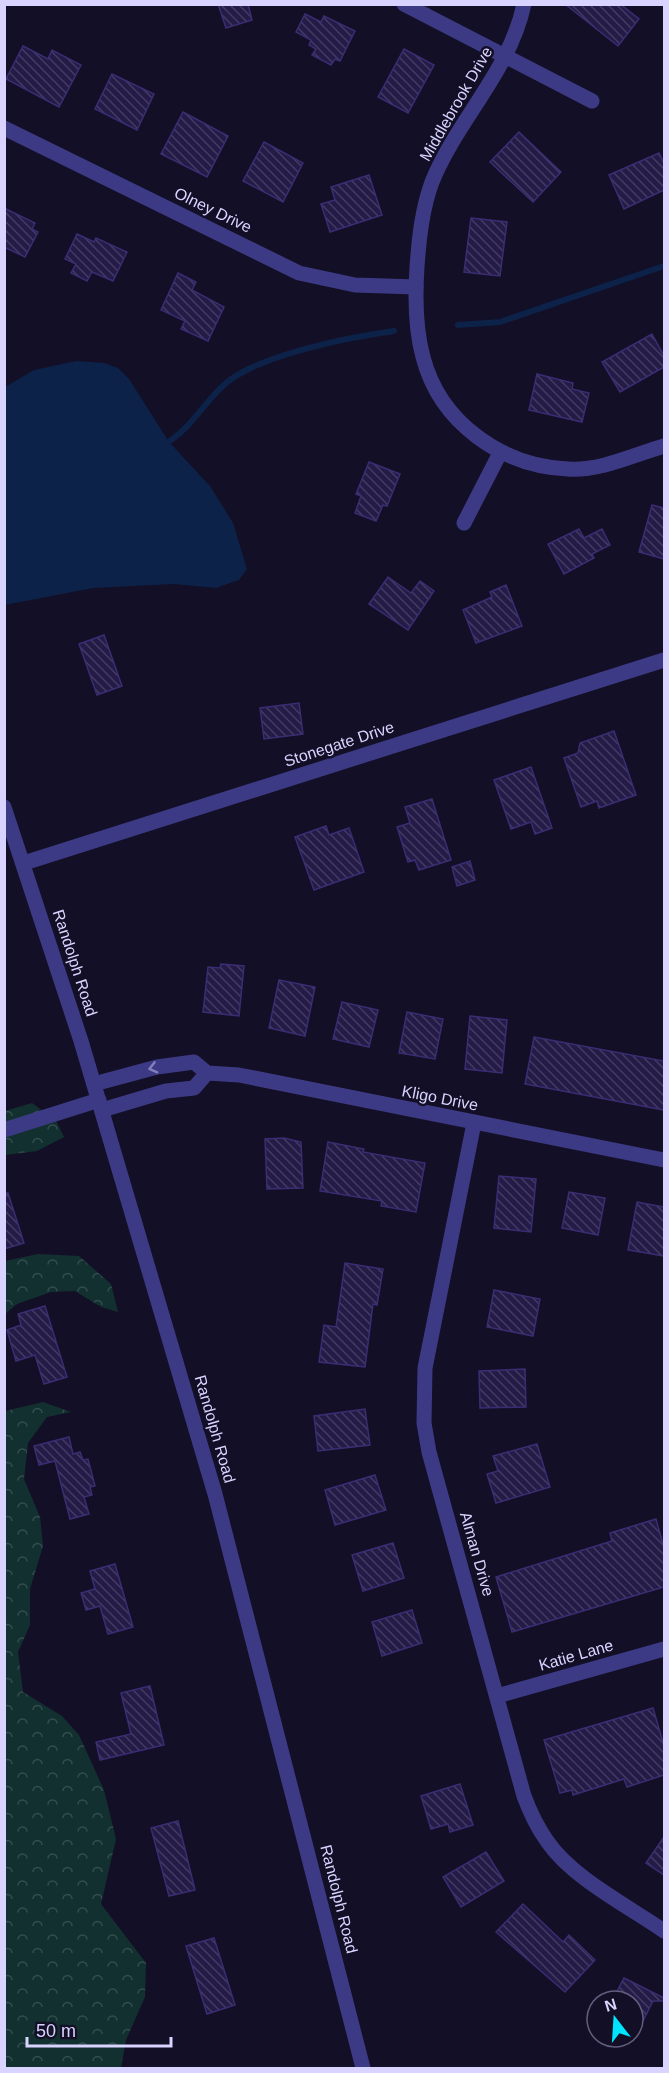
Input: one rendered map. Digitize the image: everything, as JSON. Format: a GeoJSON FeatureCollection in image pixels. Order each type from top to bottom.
{"type":"FeatureCollection","features":[{"type":"Feature","properties":{"kind":"street"},"geometry":{"type":"LineString","coordinates":[[404,4],[504,58],[592,101]]}},
{"type":"Feature","properties":{"kind":"street","name":"Middlebrook Drive"},"geometry":{"type":"LineString","coordinates":[[524,4],[504,58],[450,145],[432,183],[422,220],[416,287],[417,327],[423,358],[432,382],[463,425],[500,453],[543,467],[570,470],[597,467],[664,446]]}},
{"type":"Feature","properties":{"kind":"street","name":"Olney Drive"},"geometry":{"type":"LineString","coordinates":[[4,128],[299,273],[355,285],[416,287]]}},
{"type":"Feature","properties":{"kind":"street"},"geometry":{"type":"LineString","coordinates":[[464,523],[500,453]]}},
{"type":"Feature","properties":{"kind":"street","name":"Stonegate Drive"},"geometry":{"type":"LineString","coordinates":[[24,863],[664,660]]}},
{"type":"Feature","properties":{"kind":"street","name":"Randolph Road"},"geometry":{"type":"LineString","coordinates":[[4,807],[94,1084],[215,1494],[363,2068]]}},
{"type":"Feature","properties":{"kind":"street","name":"Kligo Drive"},"geometry":{"type":"LineString","coordinates":[[94,1084],[181,1062],[194,1062],[207,1073],[239,1075],[664,1160]]}},
{"type":"Feature","properties":{"kind":"street"},"geometry":{"type":"LineString","coordinates":[[4,1130],[100,1105],[166,1091],[194,1088],[207,1073]]}},
{"type":"Feature","properties":{"kind":"street","name":"Alman Drive"},"geometry":{"type":"LineString","coordinates":[[474,1123],[428,1348],[424,1414],[429,1452],[524,1796],[548,1843],[564,1861],[664,1931]]}},
{"type":"Feature","properties":{"kind":"street","name":"Katie Lane"},"geometry":{"type":"LineString","coordinates":[[497,1696],[664,1649]]}},
{"type":"Feature","properties":{"kind":"green space"},"geometry":{"type":"Polygon","coordinates":[[[32,1103],[56,1121],[64,1137],[37,1151],[5,1155],[5,1111],[32,1103]]]}},
{"type":"Feature","properties":{"kind":"green space"},"geometry":{"type":"Polygon","coordinates":[[[38,1254],[79,1256],[111,1284],[118,1312],[101,1307],[75,1291],[51,1292],[17,1304],[5,1314],[5,1261],[38,1254]]]}},
{"type":"Feature","properties":{"kind":"green space"},"geometry":{"type":"Polygon","coordinates":[[[43,1402],[71,1412],[47,1417],[28,1443],[24,1479],[40,1517],[43,1546],[30,1589],[30,1625],[18,1652],[23,1692],[62,1716],[79,1735],[104,1790],[116,1839],[101,1904],[146,1963],[145,1997],[126,2040],[121,2068],[5,2068],[5,1411],[43,1402]]]}},
{"type":"Feature","properties":{"kind":"water"},"geometry":{"type":"Polygon","coordinates":[[[76,361],[104,363],[118,368],[129,379],[169,442],[210,486],[233,523],[247,569],[239,580],[216,588],[174,584],[93,588],[5,605],[5,387],[34,370],[76,361]]]}},
{"type":"Feature","properties":{"kind":"building"},"geometry":{"type":"Polygon","coordinates":[[[218,4],[248,4],[252,20],[226,28],[218,4]]]}},
{"type":"Feature","properties":{"kind":"building"},"geometry":{"type":"Polygon","coordinates":[[[565,4],[620,4],[639,19],[618,46],[565,4]]]}},
{"type":"Feature","properties":{"kind":"building"},"geometry":{"type":"Polygon","coordinates":[[[305,14],[321,22],[324,16],[355,31],[340,61],[335,59],[331,65],[312,55],[316,49],[309,45],[311,40],[296,32],[305,14]]]}},
{"type":"Feature","properties":{"kind":"building"},"geometry":{"type":"Polygon","coordinates":[[[23,46],[48,59],[52,50],[81,65],[59,107],[6,79],[23,46]]]}},
{"type":"Feature","properties":{"kind":"building"},"geometry":{"type":"Polygon","coordinates":[[[404,49],[434,65],[408,113],[378,97],[404,49]]]}},
{"type":"Feature","properties":{"kind":"building"},"geometry":{"type":"Polygon","coordinates":[[[112,74],[154,94],[137,130],[95,109],[112,74]]]}},
{"type":"Feature","properties":{"kind":"building"},"geometry":{"type":"Polygon","coordinates":[[[183,112],[228,136],[207,177],[161,154],[183,112]]]}},
{"type":"Feature","properties":{"kind":"building"},"geometry":{"type":"Polygon","coordinates":[[[519,132],[561,172],[533,202],[490,162],[519,132]]]}},
{"type":"Feature","properties":{"kind":"building"},"geometry":{"type":"Polygon","coordinates":[[[264,142],[303,163],[283,202],[243,181],[264,142]]]}},
{"type":"Feature","properties":{"kind":"building"},"geometry":{"type":"Polygon","coordinates":[[[659,153],[664,164],[664,190],[624,209],[609,175],[659,153]]]}},
{"type":"Feature","properties":{"kind":"building"},"geometry":{"type":"Polygon","coordinates":[[[369,175],[382,215],[330,232],[321,204],[335,200],[331,187],[369,175]]]}},
{"type":"Feature","properties":{"kind":"building"},"geometry":{"type":"Polygon","coordinates":[[[4,208],[35,223],[32,229],[38,232],[25,257],[4,247],[4,208]]]}},
{"type":"Feature","properties":{"kind":"building"},"geometry":{"type":"Polygon","coordinates":[[[471,218],[507,222],[500,276],[464,272],[471,218]]]}},
{"type":"Feature","properties":{"kind":"building"},"geometry":{"type":"Polygon","coordinates":[[[77,234],[94,242],[96,238],[127,252],[113,281],[92,272],[87,281],[71,273],[76,264],[65,259],[77,234]]]}},
{"type":"Feature","properties":{"kind":"building"},"geometry":{"type":"Polygon","coordinates":[[[178,273],[196,282],[192,290],[224,307],[208,341],[181,329],[185,321],[161,310],[178,273]]]}},
{"type":"Feature","properties":{"kind":"building"},"geometry":{"type":"Polygon","coordinates":[[[652,334],[664,356],[664,367],[620,392],[602,362],[652,334]]]}},
{"type":"Feature","properties":{"kind":"building"},"geometry":{"type":"Polygon","coordinates":[[[537,374],[573,383],[572,389],[589,393],[582,422],[529,410],[537,374]]]}},
{"type":"Feature","properties":{"kind":"building"},"geometry":{"type":"Polygon","coordinates":[[[369,462],[400,474],[387,506],[383,505],[376,521],[355,513],[361,496],[356,494],[369,462]]]}},
{"type":"Feature","properties":{"kind":"building"},"geometry":{"type":"Polygon","coordinates":[[[652,505],[664,508],[664,559],[639,552],[652,505]]]}},
{"type":"Feature","properties":{"kind":"building"},"geometry":{"type":"Polygon","coordinates":[[[579,529],[584,538],[602,529],[610,545],[592,554],[594,558],[564,574],[548,544],[579,529]]]}},
{"type":"Feature","properties":{"kind":"building"},"geometry":{"type":"Polygon","coordinates":[[[388,577],[411,593],[420,581],[434,591],[408,630],[369,604],[388,577]]]}},
{"type":"Feature","properties":{"kind":"building"},"geometry":{"type":"Polygon","coordinates":[[[506,585],[522,626],[476,643],[463,610],[492,597],[490,592],[506,585]]]}},
{"type":"Feature","properties":{"kind":"building"},"geometry":{"type":"Polygon","coordinates":[[[104,635],[122,686],[97,695],[79,644],[104,635]]]}},
{"type":"Feature","properties":{"kind":"building"},"geometry":{"type":"Polygon","coordinates":[[[299,703],[303,734],[264,739],[260,708],[299,703]]]}},
{"type":"Feature","properties":{"kind":"building"},"geometry":{"type":"Polygon","coordinates":[[[614,731],[636,795],[599,808],[597,801],[581,807],[564,758],[578,753],[580,743],[614,731]]]}},
{"type":"Feature","properties":{"kind":"building"},"geometry":{"type":"Polygon","coordinates":[[[531,767],[552,828],[535,834],[531,822],[511,829],[494,780],[531,767]]]}},
{"type":"Feature","properties":{"kind":"building"},"geometry":{"type":"Polygon","coordinates":[[[432,799],[451,860],[419,870],[415,860],[408,862],[397,827],[410,823],[405,807],[432,799]]]}},
{"type":"Feature","properties":{"kind":"building"},"geometry":{"type":"Polygon","coordinates":[[[326,826],[329,835],[349,828],[364,872],[314,890],[295,837],[326,826]]]}},
{"type":"Feature","properties":{"kind":"building"},"geometry":{"type":"Polygon","coordinates":[[[470,861],[475,880],[457,886],[452,867],[470,861]]]}},
{"type":"Feature","properties":{"kind":"building"},"geometry":{"type":"Polygon","coordinates":[[[221,964],[244,966],[239,1016],[203,1012],[208,967],[220,968],[221,964]]]}},
{"type":"Feature","properties":{"kind":"building"},"geometry":{"type":"Polygon","coordinates":[[[279,980],[315,987],[305,1036],[269,1028],[279,980]]]}},
{"type":"Feature","properties":{"kind":"building"},"geometry":{"type":"Polygon","coordinates":[[[342,1002],[378,1010],[369,1047],[333,1039],[342,1002]]]}},
{"type":"Feature","properties":{"kind":"building"},"geometry":{"type":"Polygon","coordinates":[[[407,1012],[443,1019],[435,1059],[399,1053],[407,1012]]]}},
{"type":"Feature","properties":{"kind":"building"},"geometry":{"type":"Polygon","coordinates":[[[470,1016],[507,1020],[502,1073],[465,1069],[470,1016]]]}},
{"type":"Feature","properties":{"kind":"building"},"geometry":{"type":"Polygon","coordinates":[[[534,1037],[664,1061],[664,1110],[525,1084],[534,1037]]]}},
{"type":"Feature","properties":{"kind":"building"},"geometry":{"type":"Polygon","coordinates":[[[284,1138],[301,1142],[303,1188],[267,1189],[265,1139],[284,1138]]]}},
{"type":"Feature","properties":{"kind":"building"},"geometry":{"type":"Polygon","coordinates":[[[328,1142],[364,1149],[363,1152],[425,1163],[416,1212],[381,1206],[382,1201],[320,1191],[328,1142]]]}},
{"type":"Feature","properties":{"kind":"building"},"geometry":{"type":"Polygon","coordinates":[[[499,1176],[536,1179],[531,1232],[494,1228],[499,1176]]]}},
{"type":"Feature","properties":{"kind":"building"},"geometry":{"type":"Polygon","coordinates":[[[569,1192],[605,1198],[598,1235],[562,1228],[569,1192]]]}},
{"type":"Feature","properties":{"kind":"building"},"geometry":{"type":"Polygon","coordinates":[[[4,1193],[8,1193],[24,1243],[4,1249],[4,1193]]]}},
{"type":"Feature","properties":{"kind":"building"},"geometry":{"type":"Polygon","coordinates":[[[637,1202],[664,1207],[664,1256],[628,1250],[637,1202]]]}},
{"type":"Feature","properties":{"kind":"building"},"geometry":{"type":"Polygon","coordinates":[[[345,1263],[383,1269],[377,1305],[373,1304],[365,1367],[319,1362],[324,1325],[336,1327],[345,1263]]]}},
{"type":"Feature","properties":{"kind":"building"},"geometry":{"type":"Polygon","coordinates":[[[494,1290],[540,1299],[533,1336],[487,1327],[494,1290]]]}},
{"type":"Feature","properties":{"kind":"building"},"geometry":{"type":"Polygon","coordinates":[[[45,1306],[67,1377],[44,1384],[35,1355],[16,1361],[7,1330],[21,1325],[18,1314],[45,1306]]]}},
{"type":"Feature","properties":{"kind":"building"},"geometry":{"type":"Polygon","coordinates":[[[525,1369],[526,1407],[480,1408],[479,1371],[525,1369]]]}},
{"type":"Feature","properties":{"kind":"building"},"geometry":{"type":"Polygon","coordinates":[[[365,1409],[370,1445],[318,1451],[314,1416],[365,1409]]]}},
{"type":"Feature","properties":{"kind":"building"},"geometry":{"type":"Polygon","coordinates":[[[69,1437],[73,1454],[80,1452],[83,1460],[88,1459],[95,1486],[90,1487],[92,1495],[84,1497],[89,1514],[70,1519],[55,1461],[39,1465],[34,1446],[69,1437]]]}},
{"type":"Feature","properties":{"kind":"building"},"geometry":{"type":"Polygon","coordinates":[[[537,1444],[550,1487],[496,1503],[487,1474],[498,1471],[493,1456],[537,1444]]]}},
{"type":"Feature","properties":{"kind":"building"},"geometry":{"type":"Polygon","coordinates":[[[375,1475],[386,1510],[335,1525],[325,1490],[375,1475]]]}},
{"type":"Feature","properties":{"kind":"building"},"geometry":{"type":"Polygon","coordinates":[[[656,1519],[664,1548],[664,1587],[512,1632],[496,1577],[612,1541],[610,1533],[656,1519]]]}},
{"type":"Feature","properties":{"kind":"building"},"geometry":{"type":"Polygon","coordinates":[[[393,1543],[404,1578],[363,1591],[352,1555],[393,1543]]]}},
{"type":"Feature","properties":{"kind":"building"},"geometry":{"type":"Polygon","coordinates":[[[115,1564],[133,1627],[108,1634],[100,1606],[86,1610],[81,1593],[95,1589],[90,1571],[115,1564]]]}},
{"type":"Feature","properties":{"kind":"building"},"geometry":{"type":"Polygon","coordinates":[[[412,1610],[422,1643],[382,1656],[372,1622],[412,1610]]]}},
{"type":"Feature","properties":{"kind":"building"},"geometry":{"type":"Polygon","coordinates":[[[150,1686],[164,1745],[100,1760],[96,1742],[131,1734],[121,1693],[150,1686]]]}},
{"type":"Feature","properties":{"kind":"building"},"geometry":{"type":"Polygon","coordinates":[[[653,1708],[664,1746],[664,1775],[627,1787],[624,1779],[573,1795],[572,1790],[560,1793],[544,1740],[653,1708]]]}},
{"type":"Feature","properties":{"kind":"building"},"geometry":{"type":"Polygon","coordinates":[[[460,1784],[473,1825],[450,1832],[448,1824],[431,1829],[421,1796],[460,1784]]]}},
{"type":"Feature","properties":{"kind":"building"},"geometry":{"type":"Polygon","coordinates":[[[178,1821],[195,1890],[169,1896],[151,1828],[178,1821]]]}},
{"type":"Feature","properties":{"kind":"building"},"geometry":{"type":"Polygon","coordinates":[[[664,1837],[664,1875],[646,1863],[664,1837]]]}},
{"type":"Feature","properties":{"kind":"building"},"geometry":{"type":"Polygon","coordinates":[[[486,1852],[504,1881],[461,1907],[443,1877],[486,1852]]]}},
{"type":"Feature","properties":{"kind":"building"},"geometry":{"type":"Polygon","coordinates":[[[523,1904],[563,1942],[569,1935],[595,1960],[565,1992],[496,1932],[523,1904]]]}},
{"type":"Feature","properties":{"kind":"building"},"geometry":{"type":"Polygon","coordinates":[[[214,1938],[235,2005],[207,2014],[186,1946],[214,1938]]]}},
{"type":"Feature","properties":{"kind":"building"},"geometry":{"type":"Polygon","coordinates":[[[624,1978],[664,1998],[664,2001],[653,2001],[645,2017],[645,1989],[618,1989],[624,1978]]]}},
{"type":"Feature","properties":{"kind":"waterway"},"geometry":{"type":"LineString","coordinates":[[458,325],[500,322],[664,266]]}},
{"type":"Feature","properties":{"kind":"waterway"},"geometry":{"type":"LineString","coordinates":[[163,445],[189,425],[225,384],[259,364],[305,349],[394,331]]}}]}
